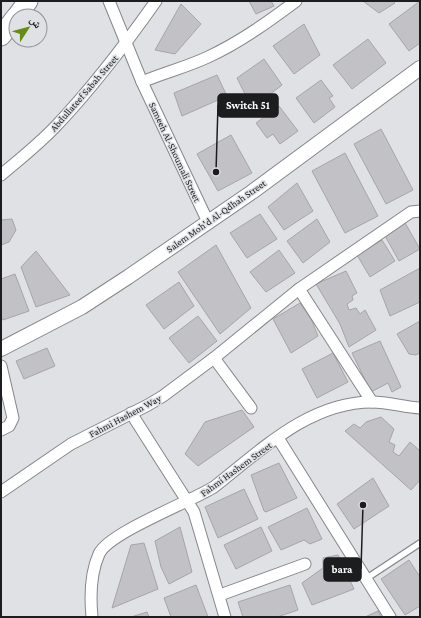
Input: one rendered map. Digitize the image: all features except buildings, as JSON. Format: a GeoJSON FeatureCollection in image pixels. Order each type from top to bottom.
{"type":"FeatureCollection","features":[{"type":"Feature","properties":{"kind":"highway"},"geometry":{"type":"LineString","coordinates":[[1,36],[8,27]]}},
{"type":"Feature","properties":{"kind":"street","name":"Sameeh Al-Shoumali Street"},"geometry":{"type":"LineString","coordinates":[[109,1],[125,45],[208,222]]}},
{"type":"Feature","properties":{"kind":"street","name":"Abdullateef Sabah Street"},"geometry":{"type":"LineString","coordinates":[[1,175],[56,126],[125,45],[156,1]]}},
{"type":"Feature","properties":{"kind":"street"},"geometry":{"type":"LineString","coordinates":[[142,82],[206,58],[263,25],[296,1]]}},
{"type":"Feature","properties":{"kind":"street","name":"Salem Moh'd Al-Qdhah Street"},"geometry":{"type":"LineString","coordinates":[[1,349],[82,307],[265,183],[420,68]]}},
{"type":"Feature","properties":{"kind":"street","name":"Fahmi Hashem Way"},"geometry":{"type":"LineString","coordinates":[[1,492],[64,448],[163,396],[214,358],[299,289],[410,212],[420,211]]}},
{"type":"Feature","properties":{"kind":"street"},"geometry":{"type":"LineString","coordinates":[[299,289],[372,402]]}},
{"type":"Feature","properties":{"kind":"street"},"geometry":{"type":"LineString","coordinates":[[214,358],[251,408]]}},
{"type":"Feature","properties":{"kind":"street"},"geometry":{"type":"LineString","coordinates":[[1,366],[13,418],[9,426],[1,430]]}},
{"type":"Feature","properties":{"kind":"street","name":"Fahmi Hashem Street"},"geometry":{"type":"LineString","coordinates":[[92,617],[92,583],[99,553],[108,542],[120,534],[189,502],[214,487],[296,424],[315,415],[351,404],[372,402],[420,408]]}},
{"type":"Feature","properties":{"kind":"street"},"geometry":{"type":"LineString","coordinates":[[131,413],[189,502],[204,541],[225,617]]}},
{"type":"Feature","properties":{"kind":"street"},"geometry":{"type":"LineString","coordinates":[[278,438],[390,617]]}},
{"type":"Feature","properties":{"kind":"street"},"geometry":{"type":"LineString","coordinates":[[220,595],[305,564]]}},
{"type":"Feature","properties":{"kind":"lane"},"geometry":{"type":"LineString","coordinates":[[367,578],[420,543]]}},
{"type":"Feature","properties":{"kind":"place","name":"Switch 51"},"geometry":{"type":"Point","coordinates":[216,172]}},
{"type":"Feature","properties":{"kind":"place","name":"bara"},"geometry":{"type":"Point","coordinates":[363,505]}}]}
